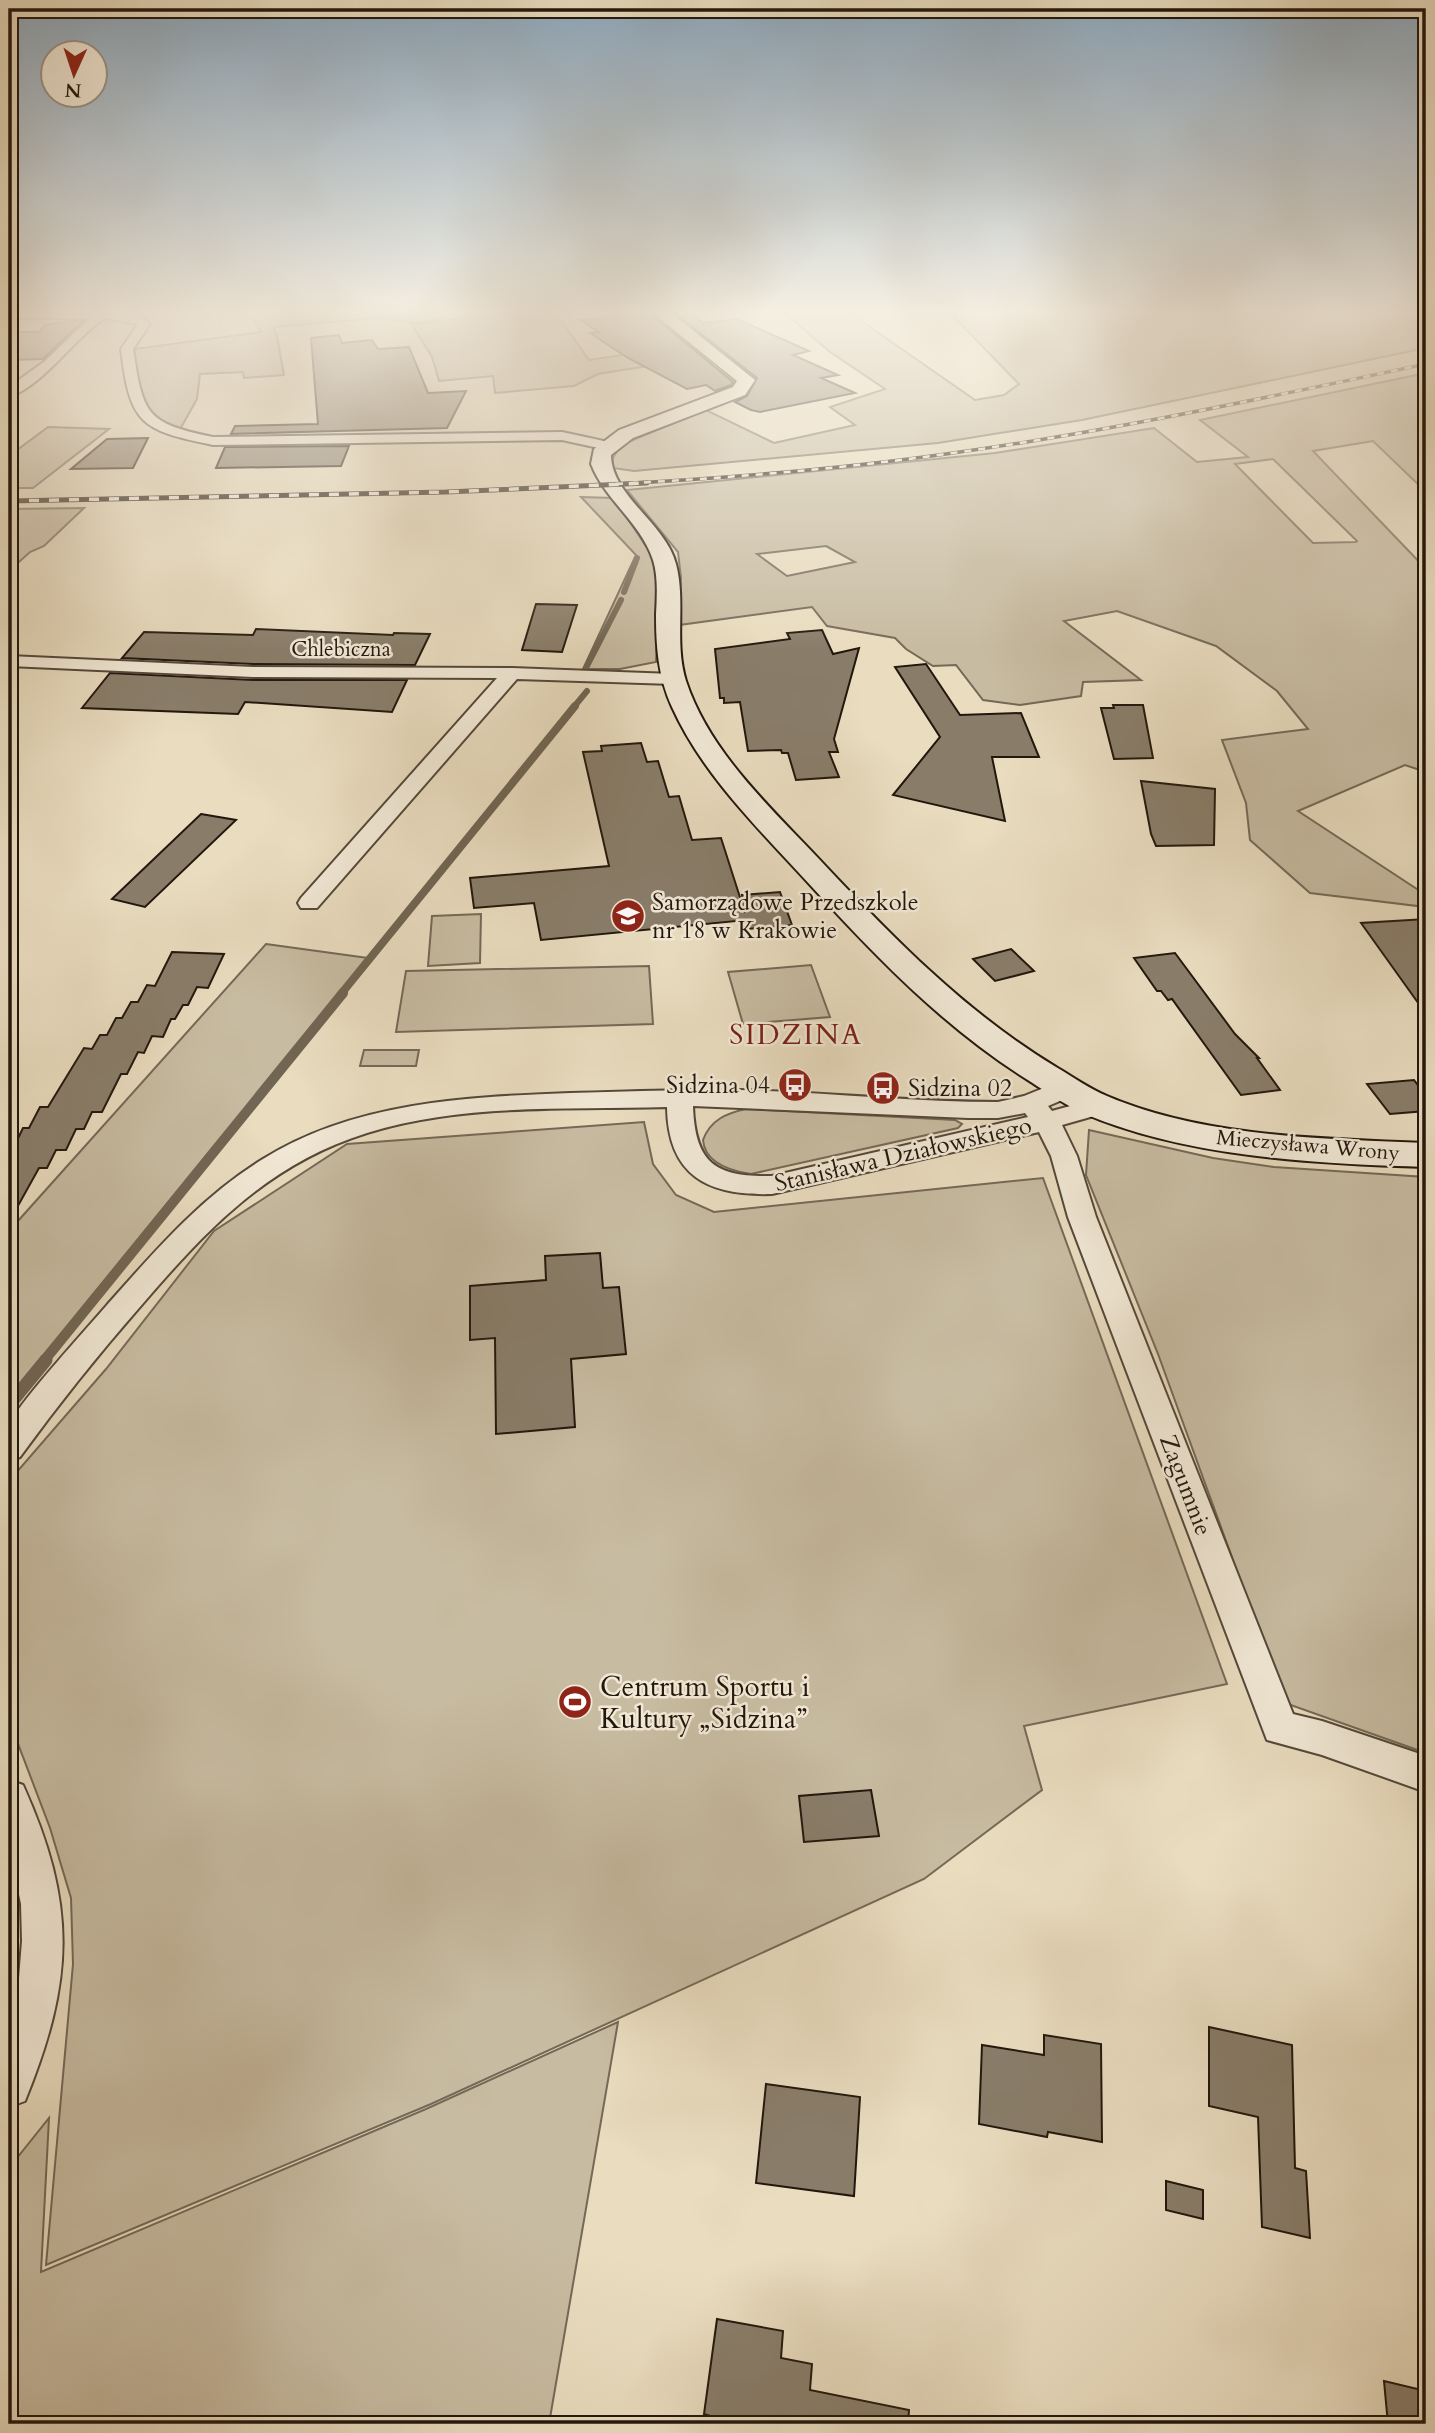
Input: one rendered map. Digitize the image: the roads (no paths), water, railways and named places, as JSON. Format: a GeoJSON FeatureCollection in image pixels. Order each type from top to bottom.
{"type":"FeatureCollection","features":[{"type":"Feature","properties":{"kind":"street"},"geometry":{"type":"LineString","coordinates":[[151,423],[174,433],[214,440],[562,436],[608,446],[656,423]]}},
{"type":"Feature","properties":{"kind":"street","name":"Mieczysława Wrony"},"geometry":{"type":"LineString","coordinates":[[608,446],[601,453],[601,470],[659,545],[665,564],[673,679],[704,744],[792,848],[865,926],[984,1036],[1022,1063],[1099,1106],[1157,1124],[1255,1143],[1310,1150],[1426,1155]]}},
{"type":"Feature","properties":{"kind":"street","name":"Chlebiczna"},"geometry":{"type":"LineString","coordinates":[[9,661],[253,672],[512,673],[673,679]]}},
{"type":"Feature","properties":{"kind":"street"},"geometry":{"type":"LineString","coordinates":[[309,903],[512,673]]}},
{"type":"Feature","properties":{"kind":"street","name":"Stanisława Działowskiego"},"geometry":{"type":"LineString","coordinates":[[680,1099],[681,1130],[691,1158],[712,1177],[730,1184],[751,1187],[772,1185],[1039,1112],[1051,1097],[1066,1087]]}},
{"type":"Feature","properties":{"kind":"street","name":"Stanisława Działowskiego"},"geometry":{"type":"LineString","coordinates":[[9,1448],[88,1346],[176,1246],[232,1194],[306,1148],[350,1129],[431,1109],[485,1104],[758,1099],[967,1111],[1039,1112],[1099,1106]]}},
{"type":"Feature","properties":{"kind":"street","name":"Zagumnie"},"geometry":{"type":"LineString","coordinates":[[1039,1112],[1058,1138],[1082,1217],[1280,1728],[1322,1738],[1426,1774]]}},
{"type":"Feature","properties":{"kind":"street"},"geometry":{"type":"LineString","coordinates":[[9,1798],[22,1824],[39,1885],[43,1944],[39,1998],[29,2037],[9,2085]]}},
{"type":"Feature","properties":{"kind":"waterway"},"geometry":{"type":"LineString","coordinates":[[624,592],[637,558]]}},
{"type":"Feature","properties":{"kind":"waterway"},"geometry":{"type":"LineString","coordinates":[[586,668],[621,600]]}},
{"type":"Feature","properties":{"kind":"waterway"},"geometry":{"type":"LineString","coordinates":[[573,708],[587,691]]}},
{"type":"Feature","properties":{"kind":"waterway"},"geometry":{"type":"LineString","coordinates":[[341,994],[575,706]]}},
{"type":"Feature","properties":{"kind":"waterway"},"geometry":{"type":"LineString","coordinates":[[44,1361],[343,993]]}},
{"type":"Feature","properties":{"kind":"waterway"},"geometry":{"type":"LineString","coordinates":[[9,1405],[46,1360]]}},
{"type":"Feature","properties":{"kind":"railway"},"geometry":{"type":"LineString","coordinates":[[616,484],[742,476],[911,459],[1136,423]]}},
{"type":"Feature","properties":{"kind":"railway"},"geometry":{"type":"LineString","coordinates":[[9,501],[446,492],[647,483]]}},
{"type":"Feature","properties":{"kind":"place","name":"Samorządowe Przedszkole nr 18 w Krakowie"},"geometry":{"type":"Point","coordinates":[628,916]}},
{"type":"Feature","properties":{"kind":"place","name":"Sidzina 04"},"geometry":{"type":"Point","coordinates":[795,1085]}},
{"type":"Feature","properties":{"kind":"place","name":"Sidzina 02"},"geometry":{"type":"Point","coordinates":[883,1088]}},
{"type":"Feature","properties":{"kind":"place","name":"Centrum Sportu i Kultury „Sidzina”"},"geometry":{"type":"Point","coordinates":[575,1702]}},
{"type":"Feature","properties":{"kind":"district","name":"SIDZINA"},"geometry":{"type":"Point","coordinates":[796,1034]}}]}
